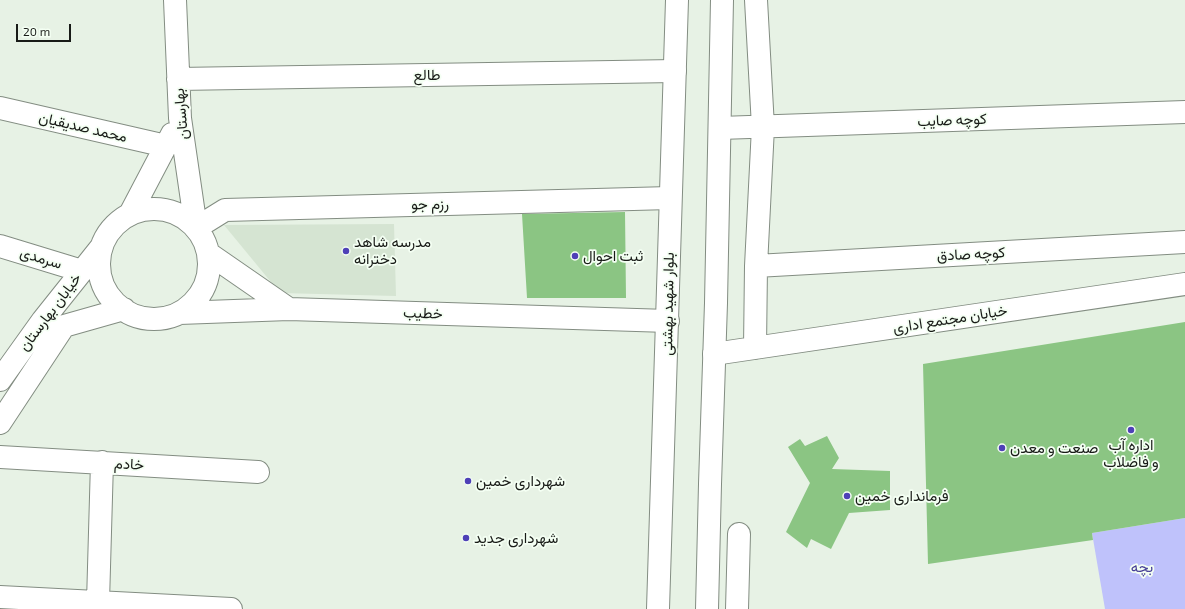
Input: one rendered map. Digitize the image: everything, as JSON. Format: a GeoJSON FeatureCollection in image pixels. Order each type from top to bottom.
{"type":"FeatureCollection","features":[{"type":"Feature","properties":{"kind":"street","name":"بهارستان"},"geometry":{"type":"LineString","coordinates":[[175,0],[180,118],[196,228]]}},
{"type":"Feature","properties":{"kind":"street","name":"بلوار شهید بهشتی"},"geometry":{"type":"LineString","coordinates":[[658,609],[677,0]]}},
{"type":"Feature","properties":{"kind":"street"},"geometry":{"type":"LineString","coordinates":[[707,609],[722,0]]}},
{"type":"Feature","properties":{"kind":"street"},"geometry":{"type":"LineString","coordinates":[[755,348],[756,266],[763,127],[756,0]]}},
{"type":"Feature","properties":{"kind":"street","name":"طالع"},"geometry":{"type":"LineString","coordinates":[[178,79],[675,71]]}},
{"type":"Feature","properties":{"kind":"street","name":"محمد صدیقیان"},"geometry":{"type":"LineString","coordinates":[[0,108],[166,146]]}},
{"type":"Feature","properties":{"kind":"street","name":"کوچه صایب"},"geometry":{"type":"LineString","coordinates":[[720,128],[1185,112]]}},
{"type":"Feature","properties":{"kind":"street"},"geometry":{"type":"LineString","coordinates":[[130,214],[180,118]]}},
{"type":"Feature","properties":{"kind":"street","name":"رزم جو"},"geometry":{"type":"LineString","coordinates":[[196,228],[225,210],[670,198]]}},
{"type":"Feature","properties":{"kind":"street"},"geometry":{"type":"LineString","coordinates":[[158,209],[172,212],[185,218],[196,228],[204,240],[208,253],[209,267],[207,281],[200,294],[191,305],[179,313],[165,317],[151,318],[137,316],[124,309],[113,300],[105,288],[101,274],[100,260],[102,246],[109,233],[118,222],[130,214],[144,210],[158,209]]}},
{"type":"Feature","properties":{"kind":"street","name":"کوچه صادق"},"geometry":{"type":"LineString","coordinates":[[756,266],[1185,242]]}},
{"type":"Feature","properties":{"kind":"street","name":"سرمدی"},"geometry":{"type":"LineString","coordinates":[[0,246],[82,271]]}},
{"type":"Feature","properties":{"kind":"street","name":"خیابان بهارستان"},"geometry":{"type":"LineString","coordinates":[[0,380],[43,320],[102,246]]}},
{"type":"Feature","properties":{"kind":"street"},"geometry":{"type":"LineString","coordinates":[[208,253],[289,309]]}},
{"type":"Feature","properties":{"kind":"street","name":"خیابان مجتمع اداری"},"geometry":{"type":"LineString","coordinates":[[714,354],[1185,284]]}},
{"type":"Feature","properties":{"kind":"street","name":"خیابان بهارستان"},"geometry":{"type":"LineString","coordinates":[[0,423],[64,326],[124,309]]}},
{"type":"Feature","properties":{"kind":"street","name":"خطیب"},"geometry":{"type":"LineString","coordinates":[[179,313],[289,309],[668,321]]}},
{"type":"Feature","properties":{"kind":"street","name":"خادم"},"geometry":{"type":"LineString","coordinates":[[0,457],[258,472]]}},
{"type":"Feature","properties":{"kind":"street"},"geometry":{"type":"LineString","coordinates":[[87,604],[102,462]]}},
{"type":"Feature","properties":{"kind":"street"},"geometry":{"type":"LineString","coordinates":[[737,609],[739,534]]}},
{"type":"Feature","properties":{"kind":"street"},"geometry":{"type":"LineString","coordinates":[[0,597],[87,604],[231,609]]}},
{"type":"Feature","properties":{"kind":"shaded area"},"geometry":{"type":"Polygon","coordinates":[[[394,224],[396,296],[280,293],[224,225],[394,224]]]}},
{"type":"Feature","properties":{"kind":"green space","name":"بچه"},"geometry":{"type":"Polygon","coordinates":[[[1185,518],[1185,609],[1105,609],[1092,533],[1185,518]]]}},
{"type":"Feature","properties":{"kind":"building","name":"ثبت احوال"},"geometry":{"type":"Polygon","coordinates":[[[625,212],[626,298],[527,298],[522,214],[625,212]]]}},
{"type":"Feature","properties":{"kind":"building"},"geometry":{"type":"Polygon","coordinates":[[[1185,322],[1185,518],[1092,533],[1093,540],[928,564],[923,364],[1185,322]]]}},
{"type":"Feature","properties":{"kind":"building","name":"فرمانداری خمین"},"geometry":{"type":"Polygon","coordinates":[[[827,436],[839,458],[832,469],[890,471],[890,510],[849,513],[831,549],[811,539],[807,548],[786,532],[810,483],[788,447],[800,439],[805,446],[827,436]]]}},
{"type":"Feature","properties":{"kind":"place","name":"مدرسه شاهد دخترانه"},"geometry":{"type":"Point","coordinates":[346,251]}},
{"type":"Feature","properties":{"kind":"place","name":"ثبت احوال"},"geometry":{"type":"Point","coordinates":[575,256]}},
{"type":"Feature","properties":{"kind":"place","name":"اداره آب و فاضلاب"},"geometry":{"type":"Point","coordinates":[1131,430]}},
{"type":"Feature","properties":{"kind":"place","name":"صنعت و معدن"},"geometry":{"type":"Point","coordinates":[1002,448]}},
{"type":"Feature","properties":{"kind":"place","name":"شهرداری خمین"},"geometry":{"type":"Point","coordinates":[468,481]}},
{"type":"Feature","properties":{"kind":"place","name":"فرمانداری خمین"},"geometry":{"type":"Point","coordinates":[847,496]}},
{"type":"Feature","properties":{"kind":"place","name":"شهرداری جدید"},"geometry":{"type":"Point","coordinates":[466,538]}}]}
